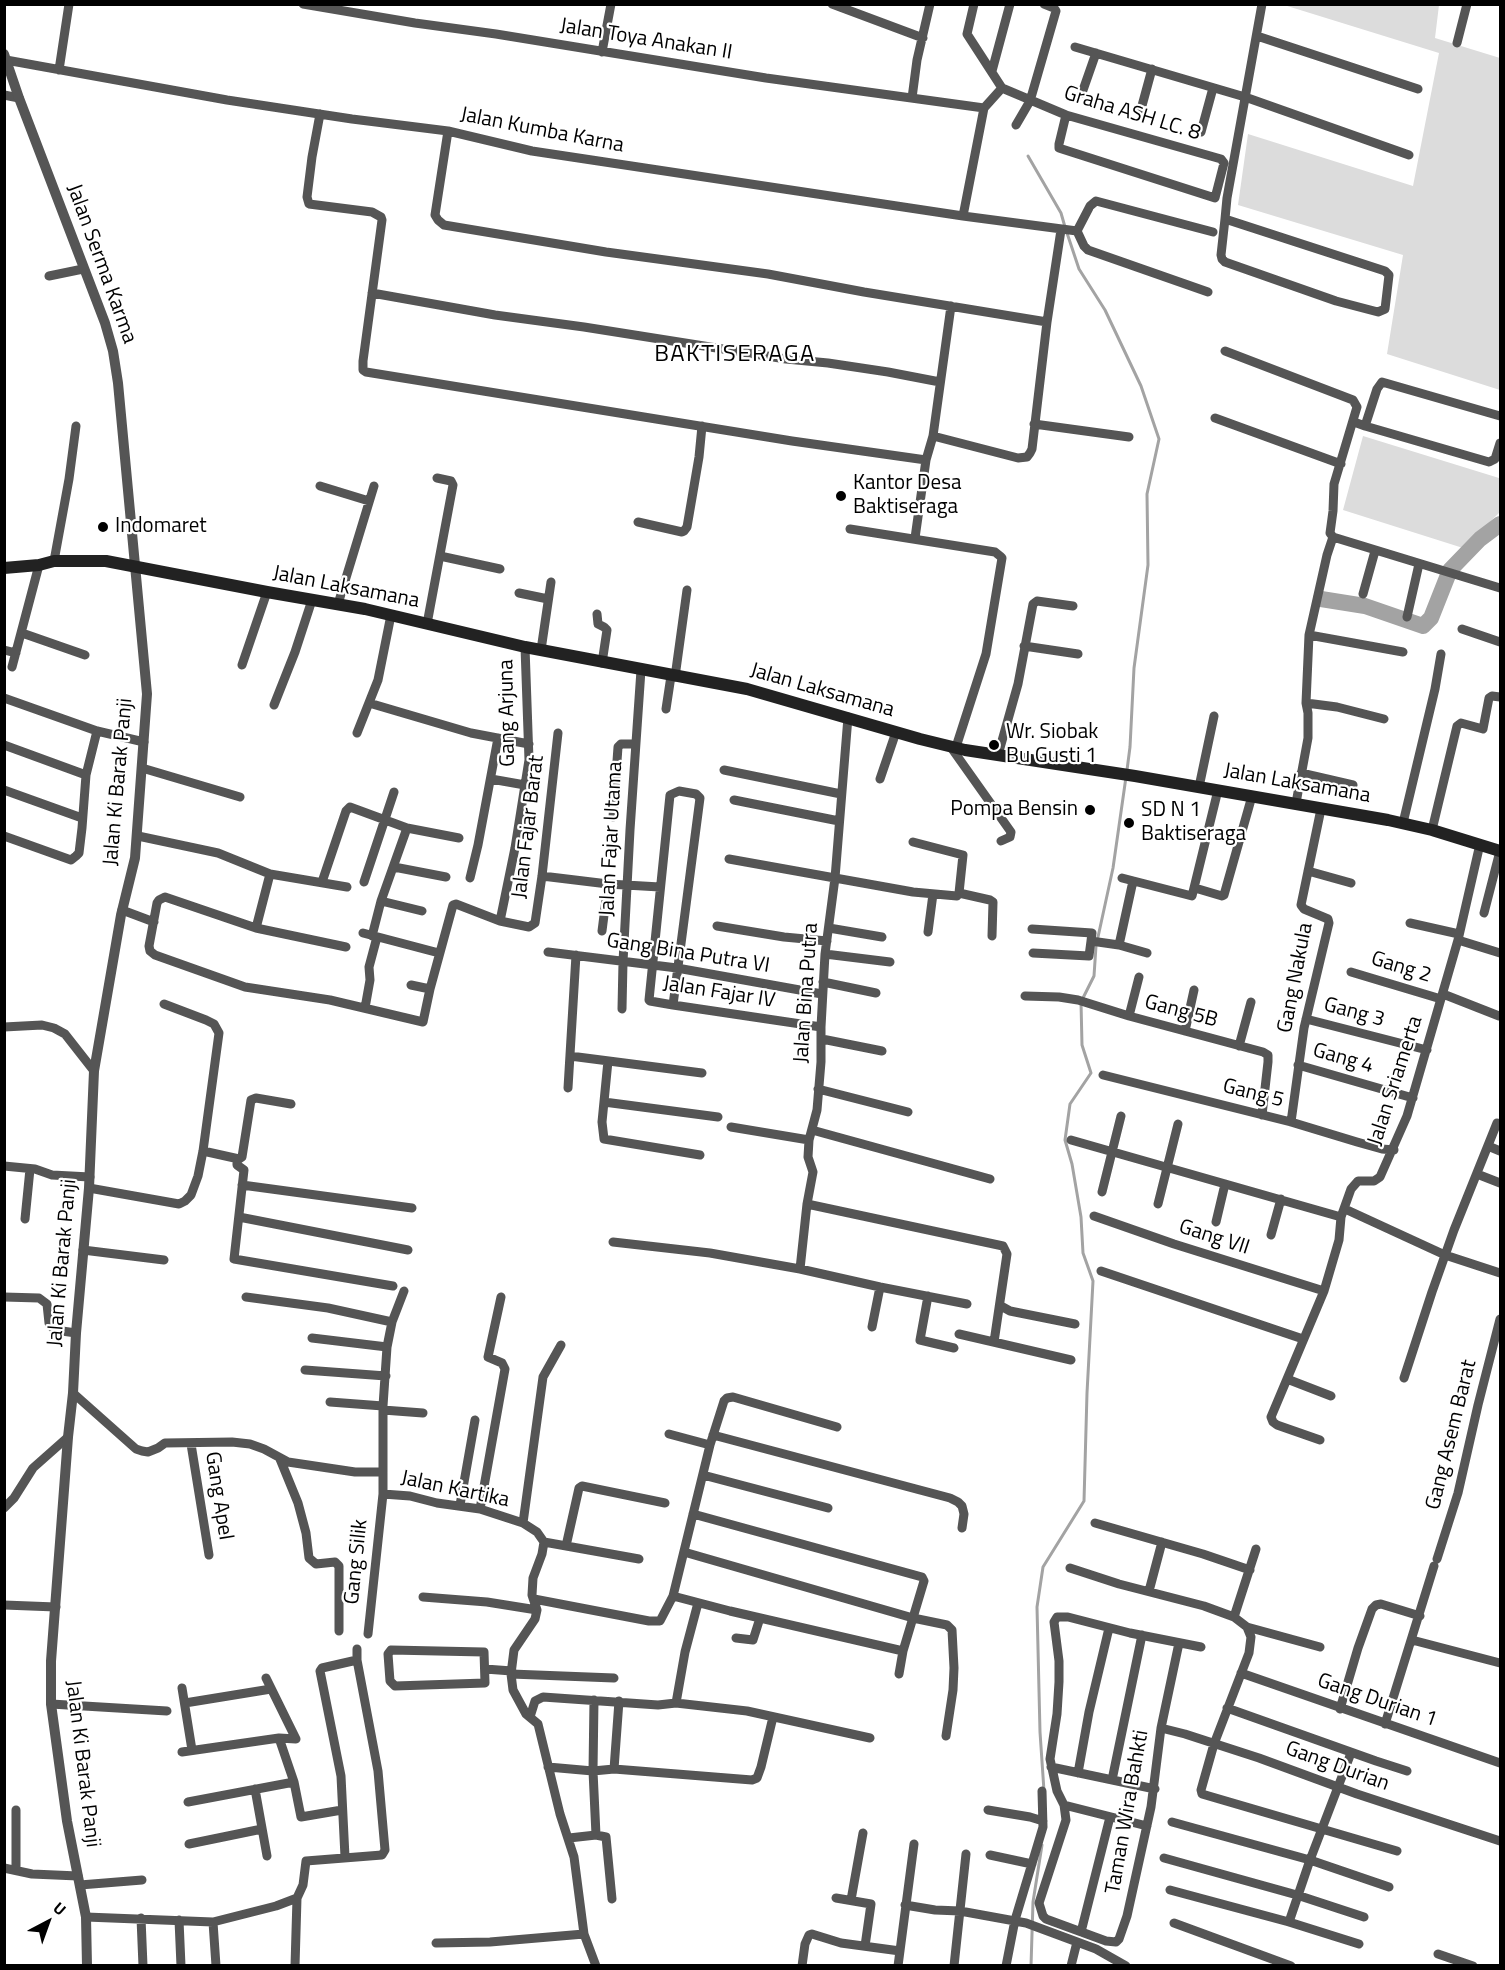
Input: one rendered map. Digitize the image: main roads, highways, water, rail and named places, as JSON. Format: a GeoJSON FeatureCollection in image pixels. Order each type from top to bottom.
{"type":"FeatureCollection","features":[{"type":"Feature","properties":{"kind":"main road","name":"Jalan Laksamana"},"geometry":{"type":"LineString","coordinates":[[4,568],[54,561],[106,561],[338,604],[525,647],[747,689],[953,746],[1296,803],[1432,830],[1500,851]]}},
{"type":"Feature","properties":{"kind":"waterway"},"geometry":{"type":"LineString","coordinates":[[1028,156],[1061,213],[1065,227]]}},
{"type":"Feature","properties":{"kind":"waterway"},"geometry":{"type":"LineString","coordinates":[[1067,233],[1079,269],[1105,310],[1141,386],[1159,439],[1147,494],[1148,565],[1134,668],[1127,770]]}},
{"type":"Feature","properties":{"kind":"waterway"},"geometry":{"type":"LineString","coordinates":[[1321,599],[1365,606],[1423,626],[1431,618],[1450,570],[1480,539],[1500,524]]}},
{"type":"Feature","properties":{"kind":"waterway"},"geometry":{"type":"LineString","coordinates":[[1098,937],[1113,868],[1126,777]]}},
{"type":"Feature","properties":{"kind":"waterway"},"geometry":{"type":"LineString","coordinates":[[1044,1791],[1037,1607],[1043,1567],[1084,1501],[1093,1281],[1083,1253],[1081,1217],[1072,1164],[1065,1140],[1070,1104],[1091,1073],[1082,1045],[1081,1002],[1094,976],[1096,946]]}},
{"type":"Feature","properties":{"kind":"waterway"},"geometry":{"type":"LineString","coordinates":[[1031,1966],[1033,1902],[1042,1845]]}},
{"type":"Feature","properties":{"kind":"place","name":"Kantor Desa Baktiseraga"},"geometry":{"type":"Point","coordinates":[841,496]}},
{"type":"Feature","properties":{"kind":"place","name":"Indomaret"},"geometry":{"type":"Point","coordinates":[103,527]}},
{"type":"Feature","properties":{"kind":"place","name":"Wr. Siobak Bu Gusti 1"},"geometry":{"type":"Point","coordinates":[994,745]}},
{"type":"Feature","properties":{"kind":"place","name":"Pompa Bensin"},"geometry":{"type":"Point","coordinates":[1090,810]}},
{"type":"Feature","properties":{"kind":"place","name":"SD N 1 Baktiseraga"},"geometry":{"type":"Point","coordinates":[1129,823]}},
{"type":"Feature","properties":{"kind":"district","name":"BAKTISERAGA"},"geometry":{"type":"Point","coordinates":[735,355]}}]}
